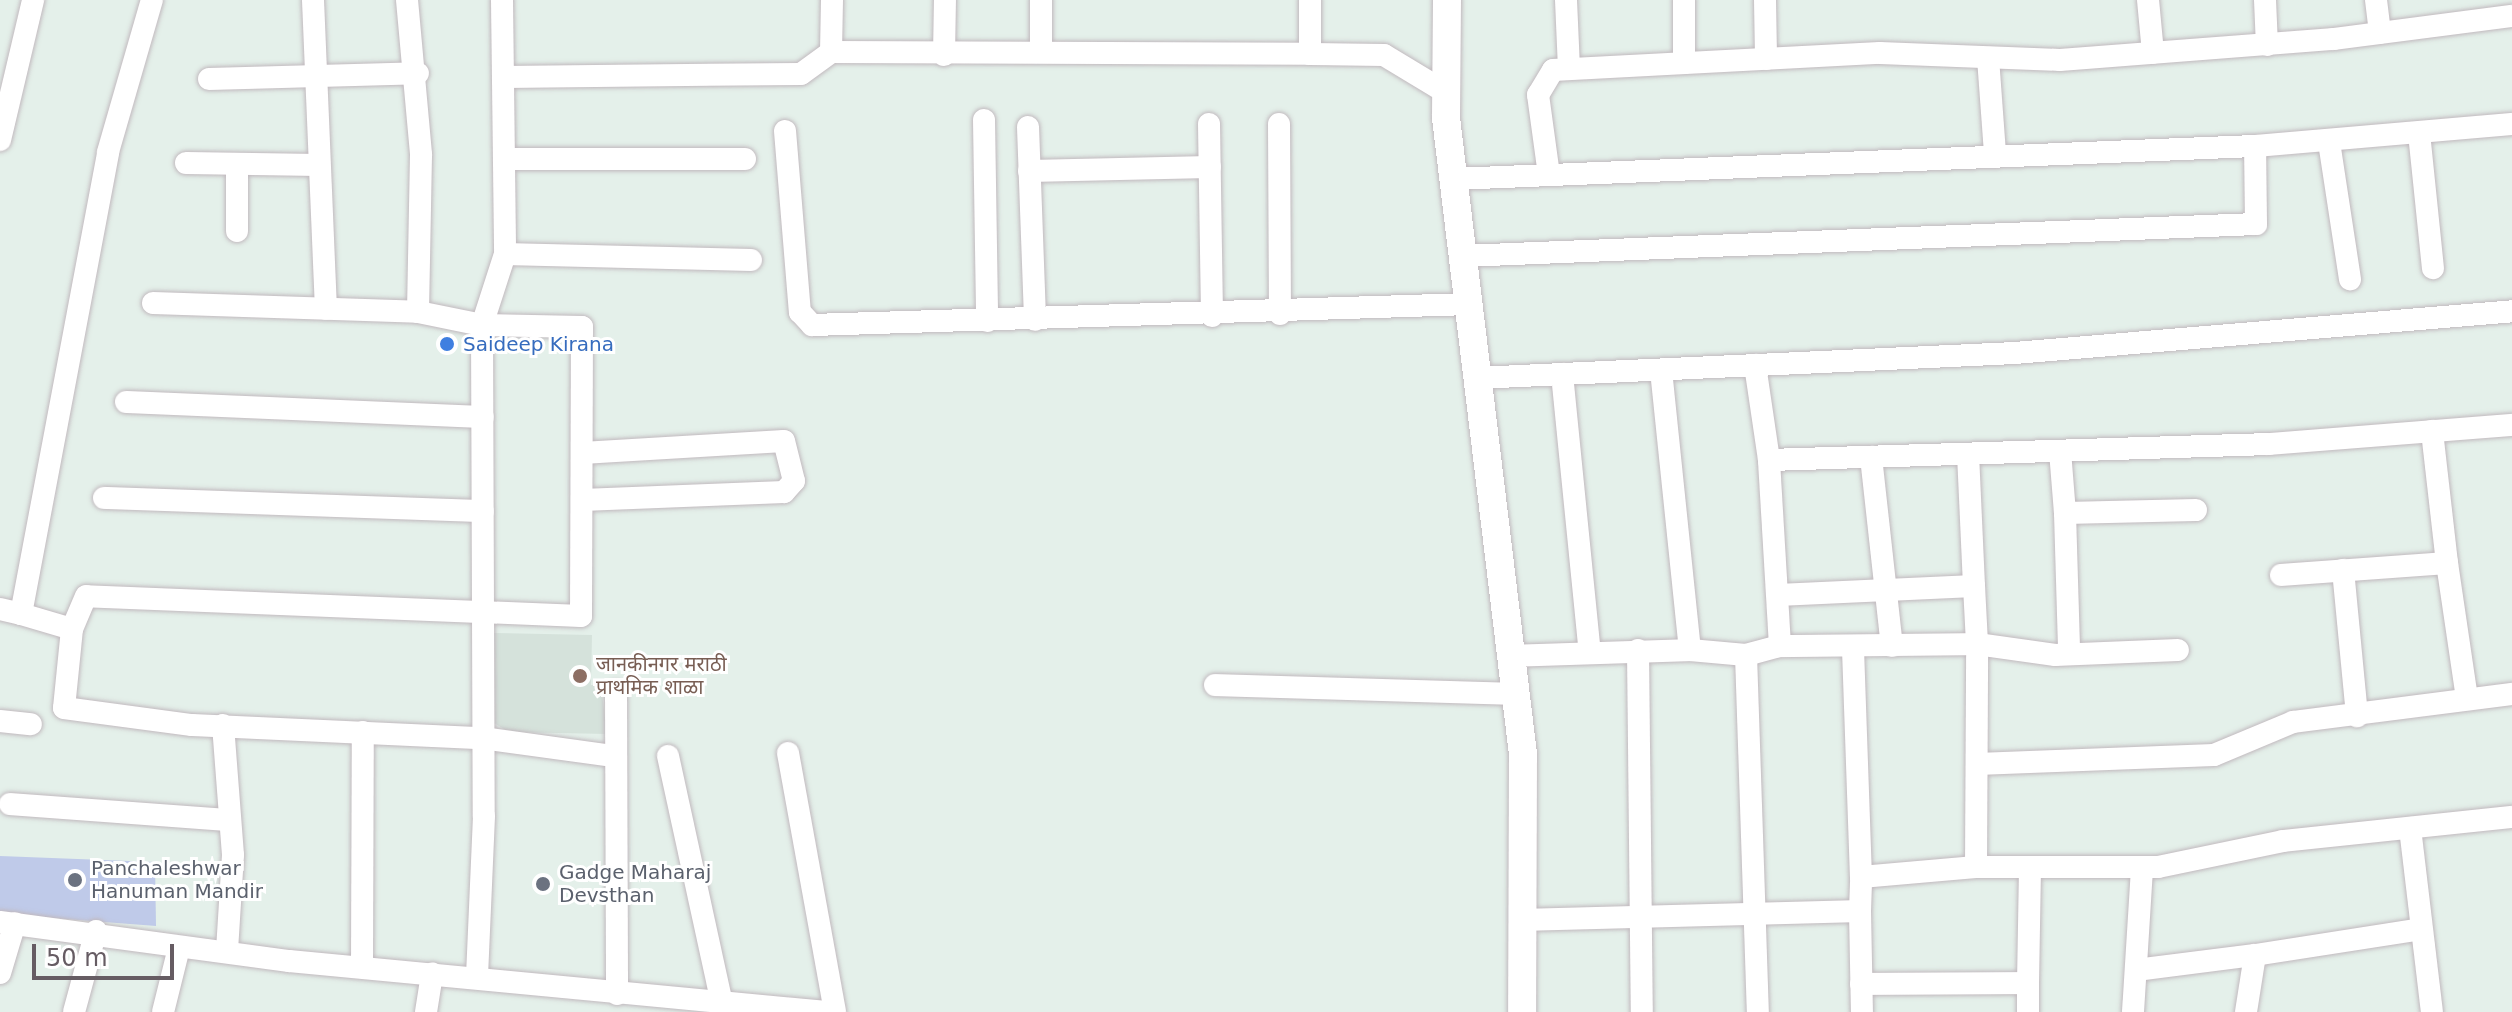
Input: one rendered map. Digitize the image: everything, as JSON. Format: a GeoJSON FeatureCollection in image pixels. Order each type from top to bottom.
{"type":"FeatureCollection","features":[{"type":"Feature","properties":{"kind":"street"},"geometry":{"type":"LineString","coordinates":[[0,140],[33,0]]}},
{"type":"Feature","properties":{"kind":"street"},"geometry":{"type":"LineString","coordinates":[[72,629],[10,612],[108,152],[152,0]]}},
{"type":"Feature","properties":{"kind":"street"},"geometry":{"type":"LineString","coordinates":[[313,0],[326,309]]}},
{"type":"Feature","properties":{"kind":"street"},"geometry":{"type":"LineString","coordinates":[[407,0],[418,73],[418,312]]}},
{"type":"Feature","properties":{"kind":"street"},"geometry":{"type":"LineString","coordinates":[[477,976],[482,738],[482,325],[505,254],[502,0]]}},
{"type":"Feature","properties":{"kind":"street"},"geometry":{"type":"LineString","coordinates":[[831,52],[832,0]]}},
{"type":"Feature","properties":{"kind":"street"},"geometry":{"type":"LineString","coordinates":[[944,55],[945,0]]}},
{"type":"Feature","properties":{"kind":"street"},"geometry":{"type":"LineString","coordinates":[[1041,0],[1041,50]]}},
{"type":"Feature","properties":{"kind":"street"},"geometry":{"type":"LineString","coordinates":[[1310,0],[1310,54]]}},
{"type":"Feature","properties":{"kind":"street"},"geometry":{"type":"LineString","coordinates":[[1447,0],[1447,93],[1454,179],[1515,694],[1522,1012]]}},
{"type":"Feature","properties":{"kind":"street"},"geometry":{"type":"LineString","coordinates":[[1566,0],[1569,69]]}},
{"type":"Feature","properties":{"kind":"street"},"geometry":{"type":"LineString","coordinates":[[1684,0],[1684,63]]}},
{"type":"Feature","properties":{"kind":"street"},"geometry":{"type":"LineString","coordinates":[[1765,0],[1766,59]]}},
{"type":"Feature","properties":{"kind":"street"},"geometry":{"type":"LineString","coordinates":[[2148,0],[2153,53]]}},
{"type":"Feature","properties":{"kind":"street"},"geometry":{"type":"LineString","coordinates":[[2265,0],[2267,45]]}},
{"type":"Feature","properties":{"kind":"street"},"geometry":{"type":"LineString","coordinates":[[2376,0],[2380,33]]}},
{"type":"Feature","properties":{"kind":"street"},"geometry":{"type":"LineString","coordinates":[[1549,175],[1538,95],[1553,70],[1766,59],[1988,58],[2153,53],[2380,33],[2498,11]]}},
{"type":"Feature","properties":{"kind":"street"},"geometry":{"type":"LineString","coordinates":[[504,77],[801,74],[831,52],[944,55],[1041,50],[1384,55],[1447,93]]}},
{"type":"Feature","properties":{"kind":"street"},"geometry":{"type":"LineString","coordinates":[[1988,58],[1995,154]]}},
{"type":"Feature","properties":{"kind":"street"},"geometry":{"type":"LineString","coordinates":[[209,79],[314,79],[418,73]]}},
{"type":"Feature","properties":{"kind":"street"},"geometry":{"type":"LineString","coordinates":[[984,120],[987,321]]}},
{"type":"Feature","properties":{"kind":"street"},"geometry":{"type":"LineString","coordinates":[[1209,124],[1212,316]]}},
{"type":"Feature","properties":{"kind":"street"},"geometry":{"type":"LineString","coordinates":[[1279,124],[1280,314]]}},
{"type":"Feature","properties":{"kind":"street"},"geometry":{"type":"LineString","coordinates":[[1028,127],[1035,320]]}},
{"type":"Feature","properties":{"kind":"street"},"geometry":{"type":"LineString","coordinates":[[1454,179],[1995,154],[2255,146],[2511,127]]}},
{"type":"Feature","properties":{"kind":"street"},"geometry":{"type":"LineString","coordinates":[[785,131],[804,322],[1212,316],[1468,304]]}},
{"type":"Feature","properties":{"kind":"street"},"geometry":{"type":"LineString","coordinates":[[2419,133],[2433,268]]}},
{"type":"Feature","properties":{"kind":"street"},"geometry":{"type":"LineString","coordinates":[[2329,142],[2350,279]]}},
{"type":"Feature","properties":{"kind":"street"},"geometry":{"type":"LineString","coordinates":[[1463,256],[2256,224],[2255,146]]}},
{"type":"Feature","properties":{"kind":"street"},"geometry":{"type":"LineString","coordinates":[[505,159],[745,159]]}},
{"type":"Feature","properties":{"kind":"street"},"geometry":{"type":"LineString","coordinates":[[186,163],[319,165]]}},
{"type":"Feature","properties":{"kind":"street"},"geometry":{"type":"LineString","coordinates":[[237,164],[237,231]]}},
{"type":"Feature","properties":{"kind":"street"},"geometry":{"type":"LineString","coordinates":[[1029,171],[1210,167]]}},
{"type":"Feature","properties":{"kind":"street"},"geometry":{"type":"LineString","coordinates":[[505,254],[751,260]]}},
{"type":"Feature","properties":{"kind":"street"},"geometry":{"type":"LineString","coordinates":[[153,303],[418,312],[482,325],[582,327],[581,616],[481,609],[86,596],[72,629],[64,708],[223,725],[482,738],[614,756]]}},
{"type":"Feature","properties":{"kind":"street"},"geometry":{"type":"LineString","coordinates":[[1477,378],[2015,353],[2512,311]]}},
{"type":"Feature","properties":{"kind":"street"},"geometry":{"type":"LineString","coordinates":[[1755,365],[1769,460],[1780,646]]}},
{"type":"Feature","properties":{"kind":"street"},"geometry":{"type":"LineString","coordinates":[[1661,370],[1690,650]]}},
{"type":"Feature","properties":{"kind":"street"},"geometry":{"type":"LineString","coordinates":[[1562,374],[1590,653]]}},
{"type":"Feature","properties":{"kind":"street"},"geometry":{"type":"LineString","coordinates":[[126,402],[483,417]]}},
{"type":"Feature","properties":{"kind":"street"},"geometry":{"type":"LineString","coordinates":[[1769,460],[2060,451],[2512,425]]}},
{"type":"Feature","properties":{"kind":"street"},"geometry":{"type":"LineString","coordinates":[[2432,431],[2467,698]]}},
{"type":"Feature","properties":{"kind":"street"},"geometry":{"type":"LineString","coordinates":[[582,453],[784,441],[794,481],[784,492],[582,500]]}},
{"type":"Feature","properties":{"kind":"street"},"geometry":{"type":"LineString","coordinates":[[2060,451],[2069,650]]}},
{"type":"Feature","properties":{"kind":"street"},"geometry":{"type":"LineString","coordinates":[[1968,454],[1977,644],[1976,867]]}},
{"type":"Feature","properties":{"kind":"street"},"geometry":{"type":"LineString","coordinates":[[1871,457],[1892,646]]}},
{"type":"Feature","properties":{"kind":"street"},"geometry":{"type":"LineString","coordinates":[[104,498],[483,511]]}},
{"type":"Feature","properties":{"kind":"street"},"geometry":{"type":"LineString","coordinates":[[2065,513],[2196,510]]}},
{"type":"Feature","properties":{"kind":"street"},"geometry":{"type":"LineString","coordinates":[[2281,575],[2447,563]]}},
{"type":"Feature","properties":{"kind":"street"},"geometry":{"type":"LineString","coordinates":[[2343,570],[2357,716]]}},
{"type":"Feature","properties":{"kind":"street"},"geometry":{"type":"LineString","coordinates":[[1778,595],[1974,586]]}},
{"type":"Feature","properties":{"kind":"street"},"geometry":{"type":"LineString","coordinates":[[1511,656],[1638,650],[1690,650],[1746,655],[1780,646],[1853,649],[1977,644],[2055,655],[2069,650],[2178,650]]}},
{"type":"Feature","properties":{"kind":"street"},"geometry":{"type":"LineString","coordinates":[[1853,649],[1862,1012]]}},
{"type":"Feature","properties":{"kind":"street"},"geometry":{"type":"LineString","coordinates":[[1638,650],[1642,1012]]}},
{"type":"Feature","properties":{"kind":"street"},"geometry":{"type":"LineString","coordinates":[[1746,655],[1758,914],[1758,1012]]}},
{"type":"Feature","properties":{"kind":"street"},"geometry":{"type":"LineString","coordinates":[[1215,685],[1515,694]]}},
{"type":"Feature","properties":{"kind":"street"},"geometry":{"type":"LineString","coordinates":[[616,692],[617,994]]}},
{"type":"Feature","properties":{"kind":"street"},"geometry":{"type":"LineString","coordinates":[[1977,764],[2214,755],[2293,722],[2512,694]]}},
{"type":"Feature","properties":{"kind":"street"},"geometry":{"type":"LineString","coordinates":[[0,721],[31,724]]}},
{"type":"Feature","properties":{"kind":"street"},"geometry":{"type":"LineString","coordinates":[[223,725],[226,820],[233,855],[227,950]]}},
{"type":"Feature","properties":{"kind":"street"},"geometry":{"type":"LineString","coordinates":[[362,967],[363,732]]}},
{"type":"Feature","properties":{"kind":"street"},"geometry":{"type":"LineString","coordinates":[[788,753],[835,1012]]}},
{"type":"Feature","properties":{"kind":"street"},"geometry":{"type":"LineString","coordinates":[[668,756],[724,1008]]}},
{"type":"Feature","properties":{"kind":"street"},"geometry":{"type":"LineString","coordinates":[[10,804],[226,820]]}},
{"type":"Feature","properties":{"kind":"street"},"geometry":{"type":"LineString","coordinates":[[1861,877],[1976,867],[2030,871],[2142,867],[2283,841],[2512,817]]}},
{"type":"Feature","properties":{"kind":"street"},"geometry":{"type":"LineString","coordinates":[[2410,828],[2432,1012]]}},
{"type":"Feature","properties":{"kind":"street"},"geometry":{"type":"LineString","coordinates":[[2133,1012],[2142,867]]}},
{"type":"Feature","properties":{"kind":"street"},"geometry":{"type":"LineString","coordinates":[[2028,1012],[2030,871]]}},
{"type":"Feature","properties":{"kind":"street"},"geometry":{"type":"LineString","coordinates":[[1522,920],[1860,911]]}},
{"type":"Feature","properties":{"kind":"street"},"geometry":{"type":"LineString","coordinates":[[0,973],[7,923],[96,931],[179,948],[227,950],[362,967],[477,976],[724,1008],[827,1012]]}},
{"type":"Feature","properties":{"kind":"street"},"geometry":{"type":"LineString","coordinates":[[2136,970],[2421,929]]}},
{"type":"Feature","properties":{"kind":"street"},"geometry":{"type":"LineString","coordinates":[[74,1012],[96,931]]}},
{"type":"Feature","properties":{"kind":"street"},"geometry":{"type":"LineString","coordinates":[[163,1012],[179,948]]}},
{"type":"Feature","properties":{"kind":"street"},"geometry":{"type":"LineString","coordinates":[[2246,1012],[2255,955]]}},
{"type":"Feature","properties":{"kind":"street"},"geometry":{"type":"LineString","coordinates":[[426,1012],[432,973]]}},
{"type":"Feature","properties":{"kind":"street"},"geometry":{"type":"LineString","coordinates":[[1861,984],[2028,983]]}},
{"type":"Feature","properties":{"kind":"shaded area"},"geometry":{"type":"Polygon","coordinates":[[[494,633],[592,635],[591,685],[601,685],[607,734],[509,732],[494,723],[494,633]]]}},
{"type":"Feature","properties":{"kind":"shaded area"},"geometry":{"type":"Polygon","coordinates":[[[0,856],[155,862],[156,926],[0,914],[0,856]]]}},
{"type":"Feature","properties":{"kind":"place","name":"Saideep Kirana"},"geometry":{"type":"Point","coordinates":[447,344]}},
{"type":"Feature","properties":{"kind":"place","name":"जानकीनगर मराठी प्राथमिक शाळा"},"geometry":{"type":"Point","coordinates":[580,676]}},
{"type":"Feature","properties":{"kind":"place","name":"Panchaleshwar Hanuman Mandir"},"geometry":{"type":"Point","coordinates":[75,880]}},
{"type":"Feature","properties":{"kind":"place","name":"Gadge Maharaj Devsthan"},"geometry":{"type":"Point","coordinates":[543,884]}}]}
